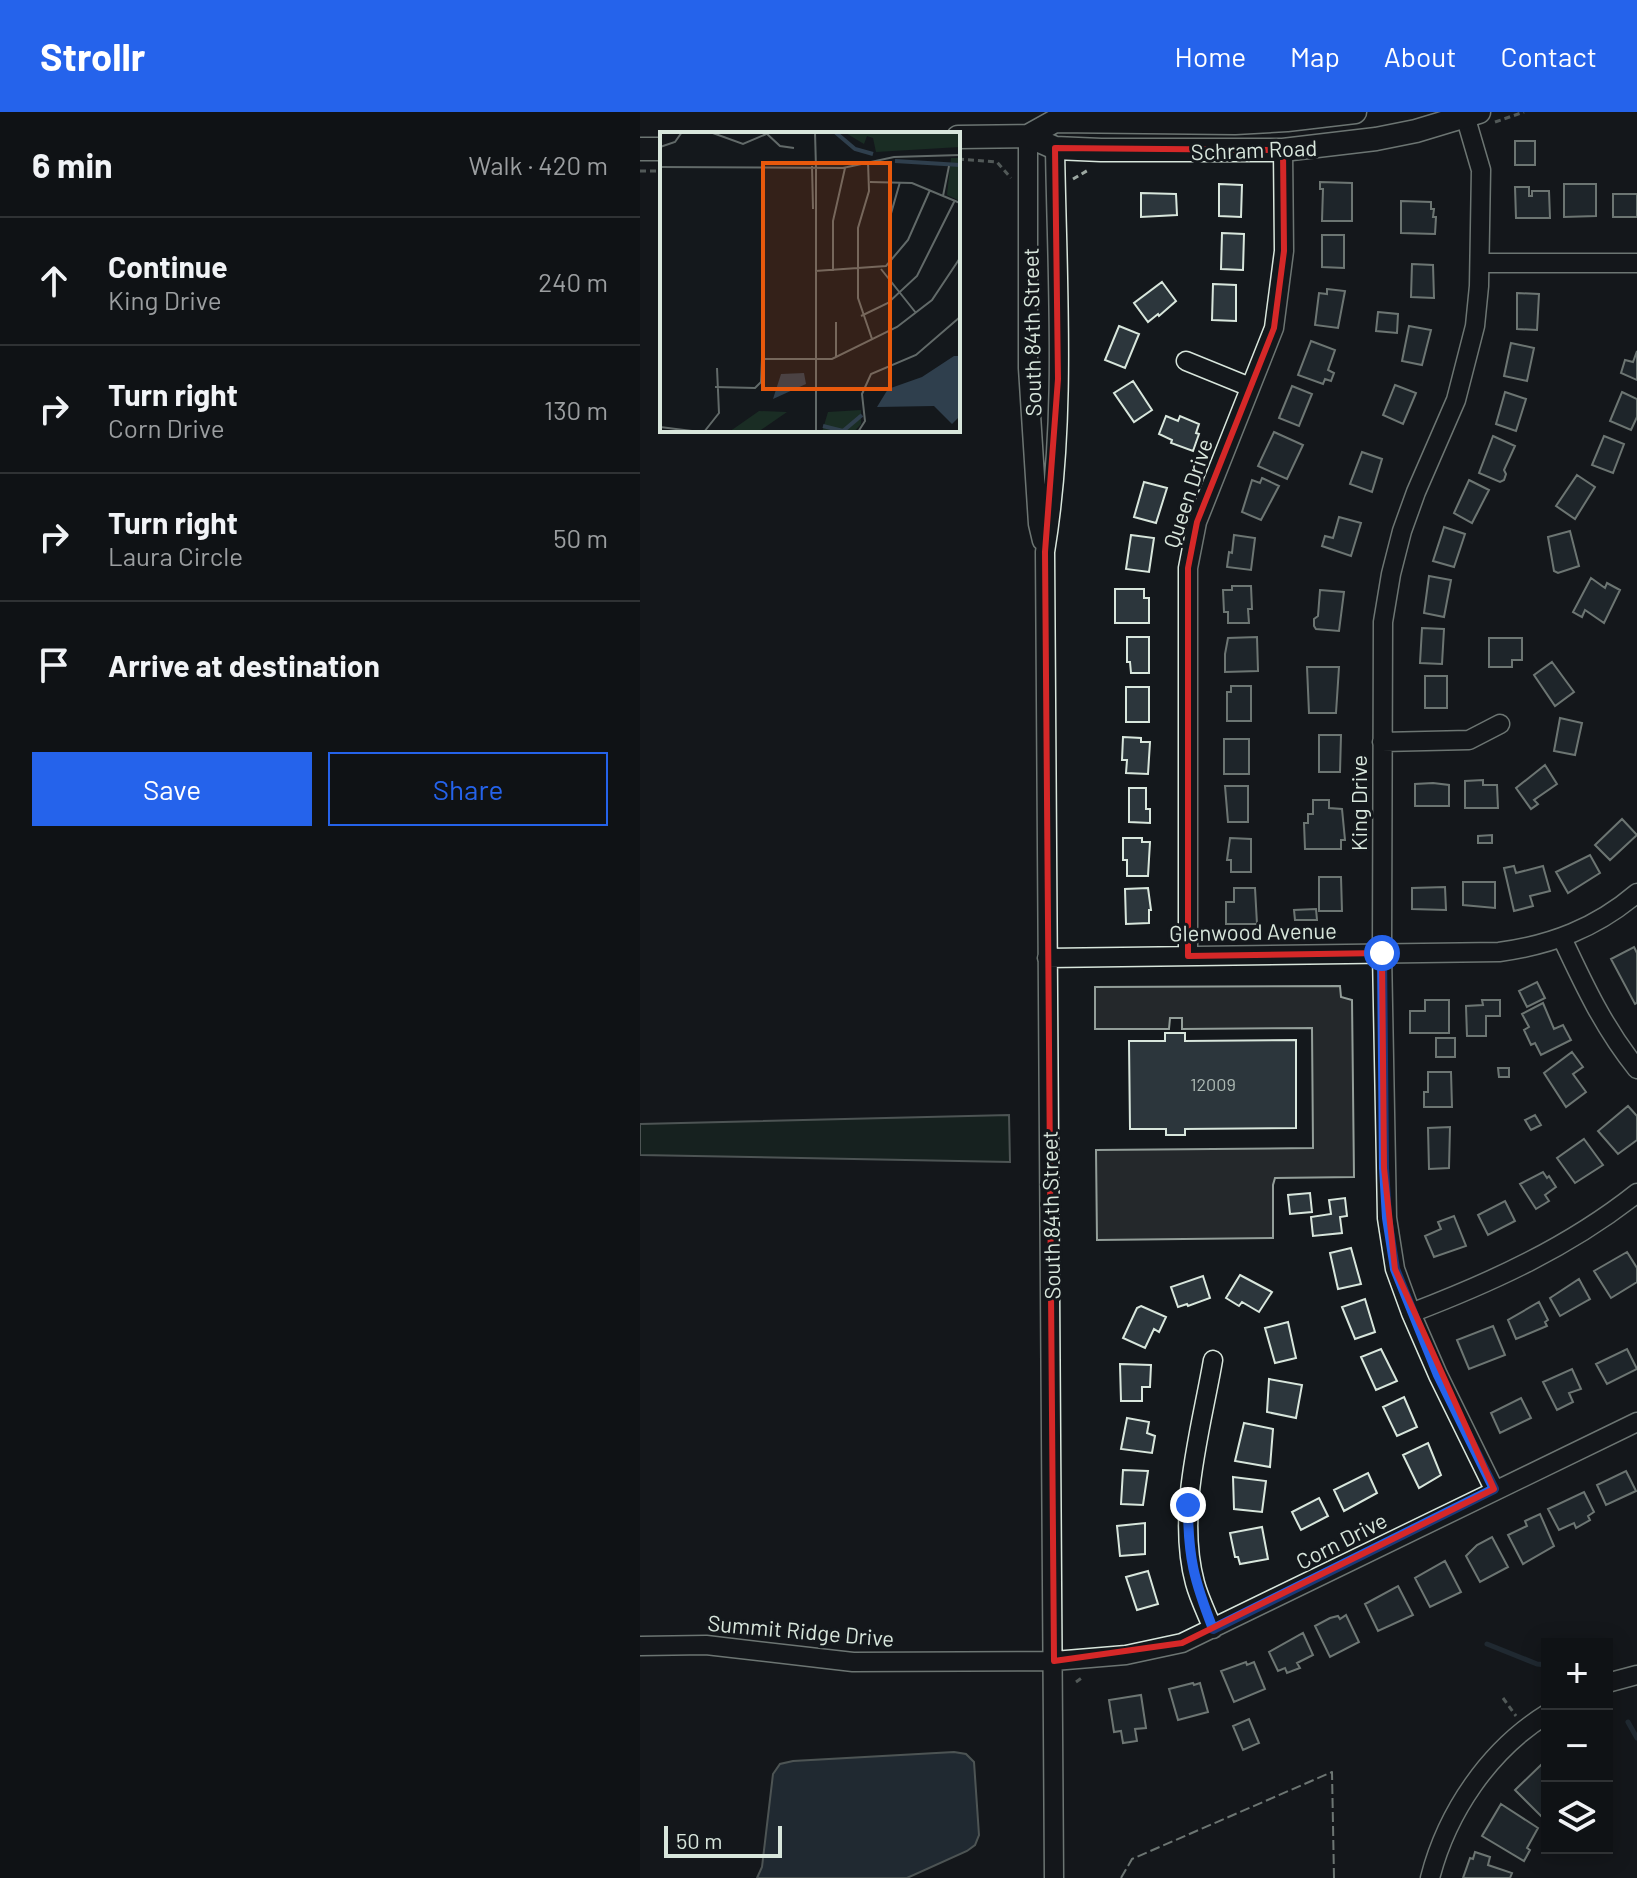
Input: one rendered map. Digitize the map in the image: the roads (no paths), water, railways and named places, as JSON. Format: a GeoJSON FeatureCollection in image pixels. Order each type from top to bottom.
{"type":"FeatureCollection","features":[{"type":"Feature","properties":{"kind":"main road","name":"South 84th Street"},"geometry":{"type":"LineString","coordinates":[[1027,112],[1028,136]]}},
{"type":"Feature","properties":{"kind":"main road","name":"Schram Road"},"geometry":{"type":"LineString","coordinates":[[1028,136],[1055,117],[1235,123],[1355,112]]}},
{"type":"Feature","properties":{"kind":"main road","name":"Schram Road"},"geometry":{"type":"LineString","coordinates":[[960,137],[1028,136],[1055,148],[1101,150],[1283,150],[1376,139],[1469,113]]}},
{"type":"Feature","properties":{"kind":"main road","name":"South 84th Street"},"geometry":{"type":"LineString","coordinates":[[1055,117],[1055,148]]}},
{"type":"Feature","properties":{"kind":"street","name":"King Drive"},"geometry":{"type":"LineString","coordinates":[[1469,113],[1481,170],[1480,263],[1475,326],[1463,381],[1408,512],[1391,574],[1383,622],[1382,953],[1387,1218],[1395,1269],[1438,1375],[1494,1489]]}},
{"type":"Feature","properties":{"kind":"street","name":"South 84th Street"},"geometry":{"type":"LineString","coordinates":[[1028,136],[1028,368],[1038,524],[1045,552]]}},
{"type":"Feature","properties":{"kind":"street","name":"South 84th Street"},"geometry":{"type":"LineString","coordinates":[[1054,1878],[1045,552],[1050,520],[1058,379],[1055,148]]}},
{"type":"Feature","properties":{"kind":"street","name":"Queen Drive"},"geometry":{"type":"LineString","coordinates":[[1188,956],[1188,568],[1197,522],[1274,328],[1284,251],[1283,150]]}},
{"type":"Feature","properties":{"kind":"street"},"geometry":{"type":"LineString","coordinates":[[1480,263],[1637,263]]}},
{"type":"Feature","properties":{"kind":"street"},"geometry":{"type":"LineString","coordinates":[[1186,361],[1250,387]]}},
{"type":"Feature","properties":{"kind":"street"},"geometry":{"type":"LineString","coordinates":[[1382,742],[1469,740],[1500,724]]}},
{"type":"Feature","properties":{"kind":"street","name":"Glenwood Avenue"},"geometry":{"type":"LineString","coordinates":[[1047,958],[1499,952],[1562,938],[1608,916],[1637,893]]}},
{"type":"Feature","properties":{"kind":"street"},"geometry":{"type":"LineString","coordinates":[[1562,938],[1593,1006],[1637,1069]]}},
{"type":"Feature","properties":{"kind":"street"},"geometry":{"type":"LineString","coordinates":[[1411,1313],[1514,1271],[1564,1243],[1637,1193]]}},
{"type":"Feature","properties":{"kind":"street"},"geometry":{"type":"LineString","coordinates":[[1213,1360],[1188,1505],[1188,1547],[1195,1583],[1213,1629]]}},
{"type":"Feature","properties":{"kind":"street","name":"Corn Drive"},"geometry":{"type":"LineString","coordinates":[[1054,1661],[1140,1652],[1182,1643],[1637,1422]]}},
{"type":"Feature","properties":{"kind":"street","name":"Summit Ridge Drive"},"geometry":{"type":"LineString","coordinates":[[640,1646],[706,1645],[853,1662],[1054,1661]]}},
{"type":"Feature","properties":{"kind":"street"},"geometry":{"type":"LineString","coordinates":[[1613,1681],[1637,1675]]}},
{"type":"Feature","properties":{"kind":"street"},"geometry":{"type":"LineString","coordinates":[[1430,1878],[1449,1825],[1474,1783],[1500,1752],[1541,1718]]}},
{"type":"Feature","properties":{"kind":"water"},"geometry":{"type":"Polygon","coordinates":[[[954,1752],[966,1754],[974,1762],[979,1835],[975,1845],[967,1851],[907,1878],[757,1878],[762,1867],[773,1774],[780,1764],[954,1752]]]}},
{"type":"Feature","properties":{"kind":"waterway"},"geometry":{"type":"LineString","coordinates":[[1487,1644],[1541,1664]]}},
{"type":"Feature","properties":{"kind":"waterway"},"geometry":{"type":"LineString","coordinates":[[1628,1722],[1637,1738]]}}]}
